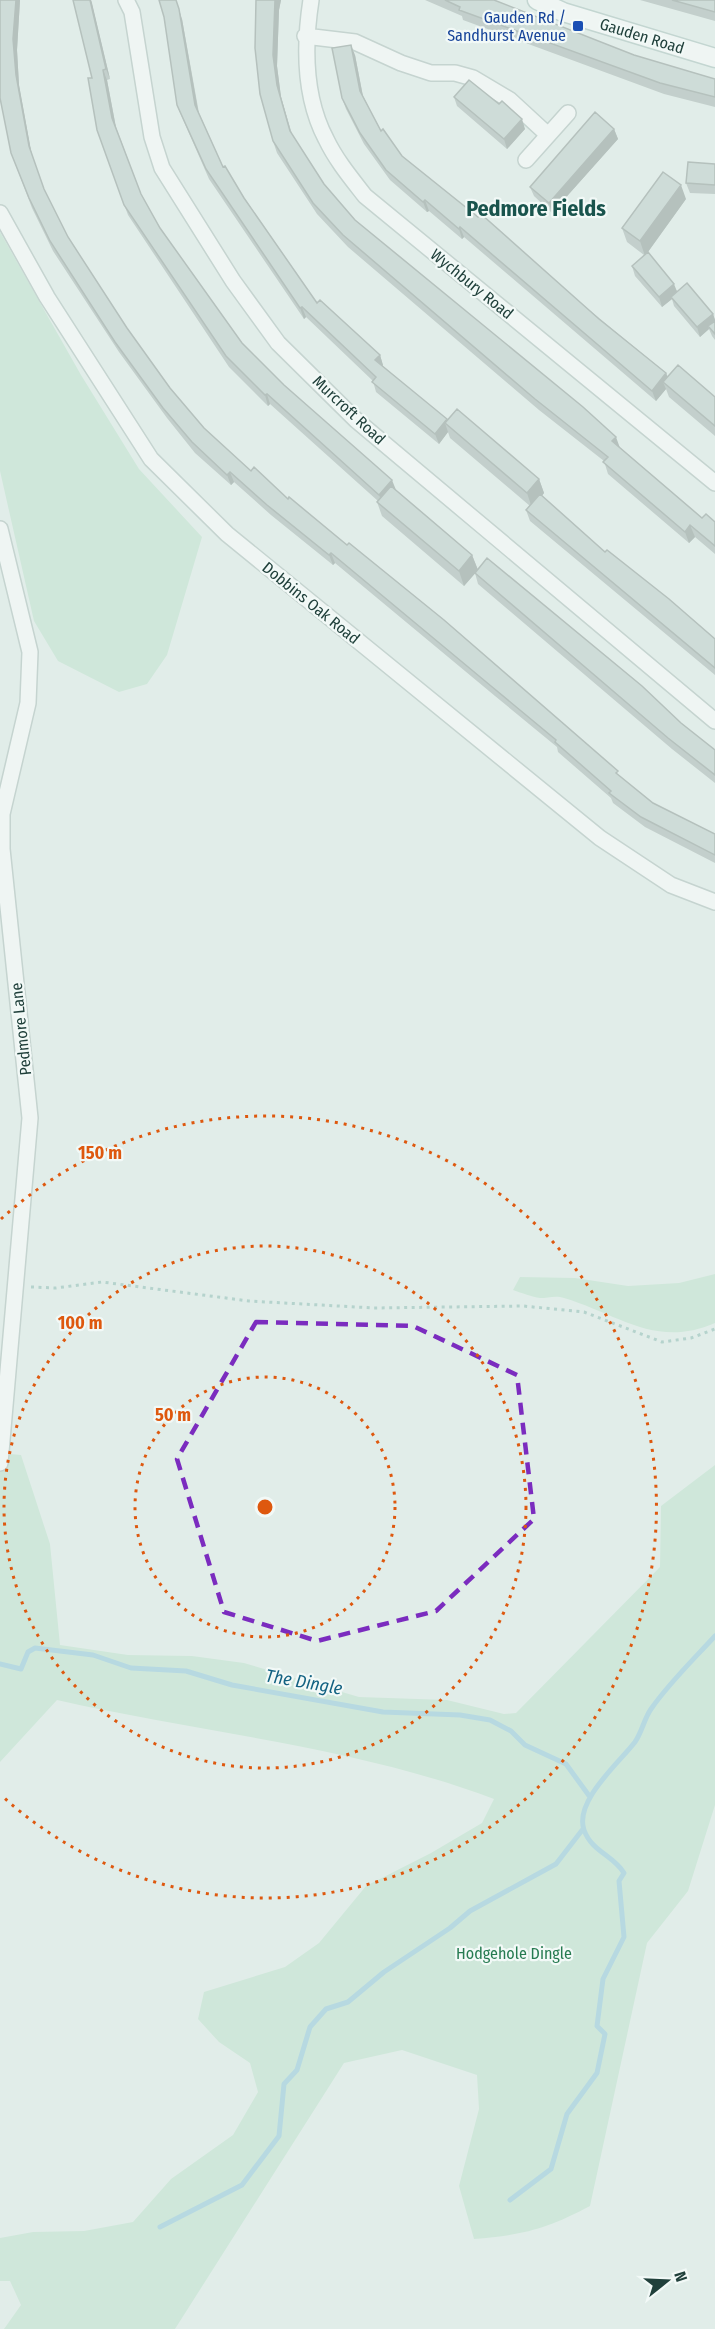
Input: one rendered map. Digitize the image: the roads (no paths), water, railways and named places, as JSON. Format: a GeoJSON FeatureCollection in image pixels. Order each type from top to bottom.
{"type":"FeatureCollection","features":[{"type":"Feature","properties":{"kind":"street","name":"Murcroft Road"},"geometry":{"type":"LineString","coordinates":[[126,0],[132,12],[152,137],[162,168],[233,281],[278,343],[356,420],[715,721]]}},
{"type":"Feature","properties":{"kind":"street","name":"Wychbury Road"},"geometry":{"type":"LineString","coordinates":[[311,0],[305,36],[314,109],[325,138],[365,196],[715,483]]}},
{"type":"Feature","properties":{"kind":"street","name":"Gauden Road"},"geometry":{"type":"LineString","coordinates":[[537,0],[563,12],[715,58]]}},
{"type":"Feature","properties":{"kind":"street"},"geometry":{"type":"LineString","coordinates":[[305,36],[355,42],[401,63],[431,72],[455,73],[473,78],[510,100],[548,135]]}},
{"type":"Feature","properties":{"kind":"street"},"geometry":{"type":"LineString","coordinates":[[525,160],[568,113]]}},
{"type":"Feature","properties":{"kind":"street","name":"Dobbins Oak Road"},"geometry":{"type":"LineString","coordinates":[[0,213],[47,297],[151,459],[227,534],[600,838],[671,885],[715,902]]}},
{"type":"Feature","properties":{"kind":"street","name":"Pedmore Lane"},"geometry":{"type":"LineString","coordinates":[[0,529],[30,652],[28,703],[2,814],[2,849],[30,1118],[0,1463]]}},
{"type":"Feature","properties":{"kind":"waterway","name":"The Dingle"},"geometry":{"type":"LineString","coordinates":[[510,2200],[551,2169],[567,2114],[597,2073],[605,2034],[597,2026],[603,1979],[624,1937],[619,1881],[624,1873],[597,1849],[588,1837],[584,1830],[583,1819],[586,1807],[600,1783],[635,1742],[658,1699],[715,1636]]}},
{"type":"Feature","properties":{"kind":"waterway","name":"The Dingle"},"geometry":{"type":"LineString","coordinates":[[0,1664],[21,1669],[28,1652],[35,1648],[93,1655],[131,1668],[186,1671],[232,1685],[383,1712],[460,1715],[490,1720],[511,1731],[525,1745],[566,1764],[590,1797]]}},
{"type":"Feature","properties":{"kind":"waterway"},"geometry":{"type":"LineString","coordinates":[[160,2227],[242,2185],[279,2136],[284,2084],[297,2070],[310,2027],[326,2009],[348,2002],[384,1972],[450,1928],[470,1911],[556,1864],[583,1829]]}},
{"type":"Feature","properties":{"kind":"place","name":"Gauden Rd / Sandhurst Avenue"},"geometry":{"type":"Point","coordinates":[578,26]}},
{"type":"Feature","properties":{"kind":"district","name":"Pedmore Fields"},"geometry":{"type":"Point","coordinates":[536,208]}},
{"type":"Feature","properties":{"kind":"park label","name":"Hodgehole Dingle"},"geometry":{"type":"Point","coordinates":[514,1953]}}]}
